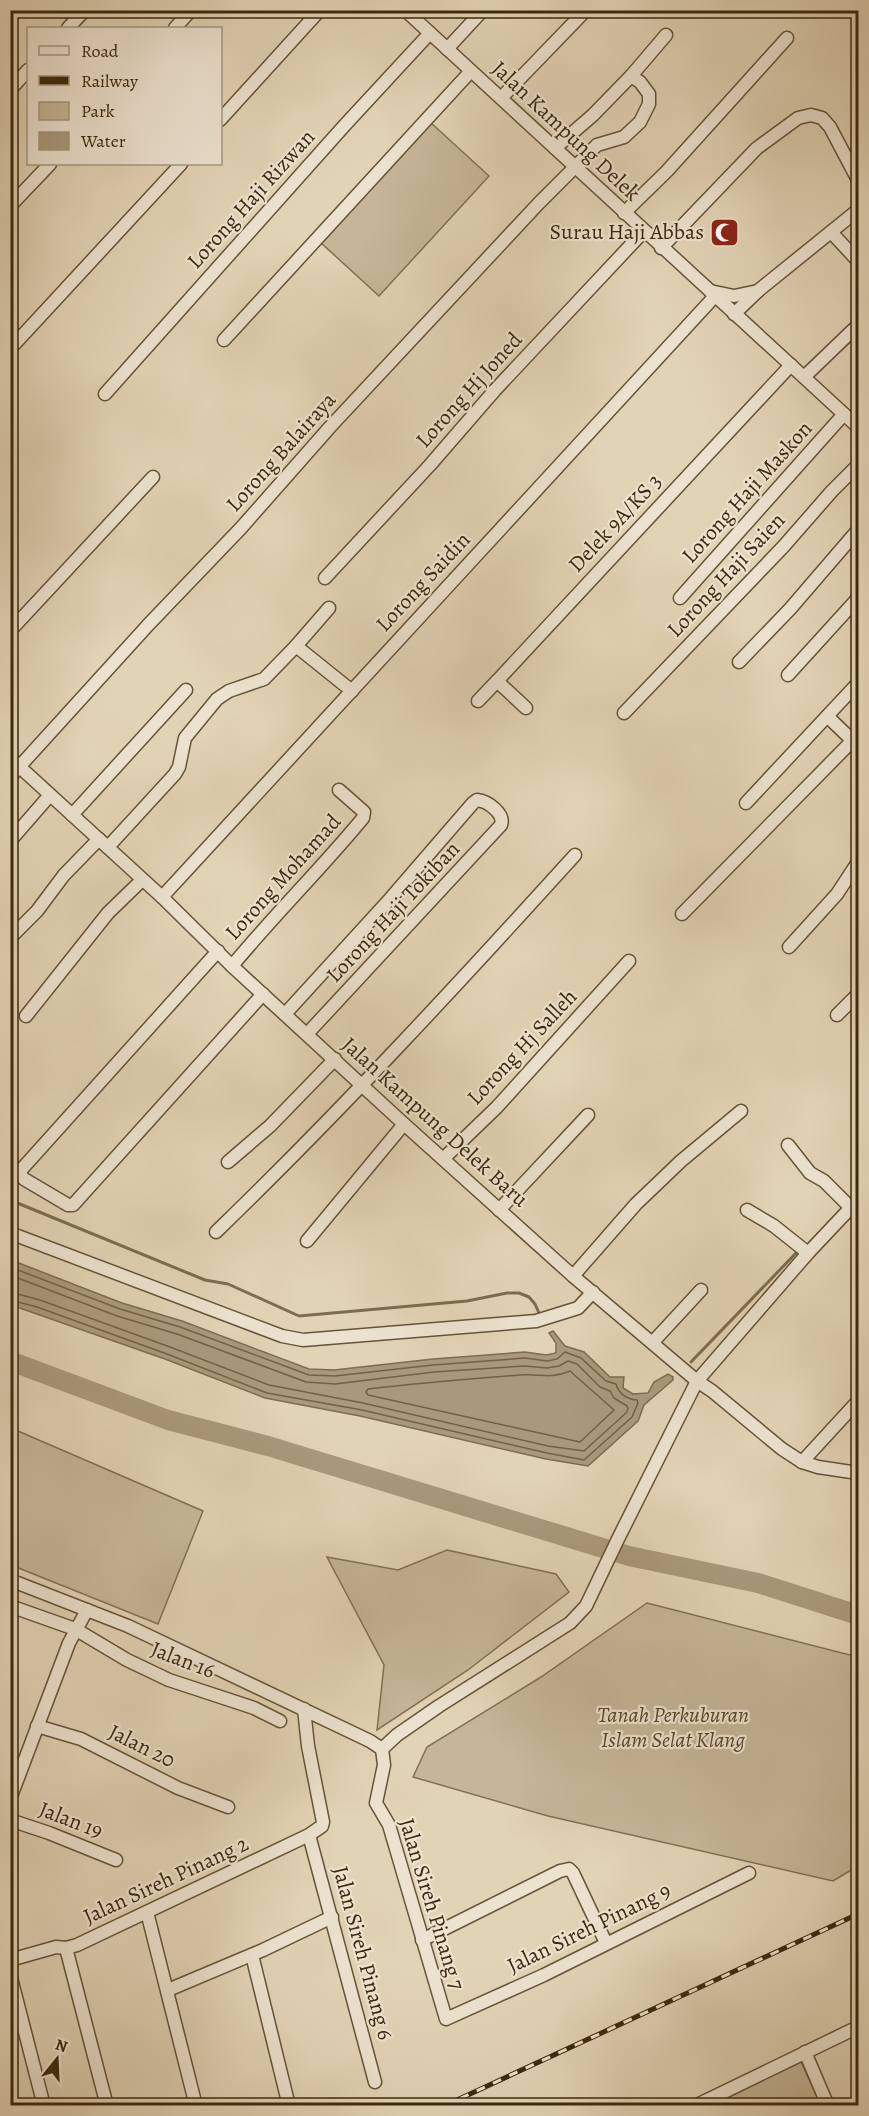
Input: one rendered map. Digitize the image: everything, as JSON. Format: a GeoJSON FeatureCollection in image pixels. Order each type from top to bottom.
{"type":"FeatureCollection","features":[{"type":"Feature","properties":{"kind":"street"},"geometry":{"type":"LineString","coordinates":[[69,27],[85,10]]}},
{"type":"Feature","properties":{"kind":"street"},"geometry":{"type":"LineString","coordinates":[[176,27],[191,10]]}},
{"type":"Feature","properties":{"kind":"street"},"geometry":{"type":"LineString","coordinates":[[222,118],[320,10]]}},
{"type":"Feature","properties":{"kind":"street"},"geometry":{"type":"LineString","coordinates":[[447,49],[483,10]]}},
{"type":"Feature","properties":{"kind":"street"},"geometry":{"type":"LineString","coordinates":[[501,98],[586,10]]}},
{"type":"Feature","properties":{"kind":"street","name":"Jalan Kampung Delek"},"geometry":{"type":"LineString","coordinates":[[414,13],[447,49],[734,314],[858,425]]}},
{"type":"Feature","properties":{"kind":"street","name":"Lorong Haji Rizwan"},"geometry":{"type":"LineString","coordinates":[[105,394],[430,33]]}},
{"type":"Feature","properties":{"kind":"street"},"geometry":{"type":"LineString","coordinates":[[555,148],[631,76],[666,35]]}},
{"type":"Feature","properties":{"kind":"street"},"geometry":{"type":"LineString","coordinates":[[624,213],[667,171],[787,38]]}},
{"type":"Feature","properties":{"kind":"street"},"geometry":{"type":"LineString","coordinates":[[224,340],[471,70]]}},
{"type":"Feature","properties":{"kind":"street"},"geometry":{"type":"LineString","coordinates":[[10,90],[27,71]]}},
{"type":"Feature","properties":{"kind":"street","name":"Lorong Balairaya"},"geometry":{"type":"LineString","coordinates":[[10,777],[15,763],[241,528],[330,427],[575,167],[597,145],[624,137],[640,122],[649,104],[649,94],[640,82],[631,76]]}},
{"type":"Feature","properties":{"kind":"street"},"geometry":{"type":"LineString","coordinates":[[662,248],[757,148],[798,118],[811,115],[822,118],[830,127],[858,180]]}},
{"type":"Feature","properties":{"kind":"street"},"geometry":{"type":"LineString","coordinates":[[10,206],[49,165]]}},
{"type":"Feature","properties":{"kind":"street"},"geometry":{"type":"LineString","coordinates":[[10,349],[179,165]]}},
{"type":"Feature","properties":{"kind":"street"},"geometry":{"type":"LineString","coordinates":[[734,314],[759,290],[858,210]]}},
{"type":"Feature","properties":{"kind":"street","name":"Lorong Hj Joned"},"geometry":{"type":"LineString","coordinates":[[325,578],[430,465],[495,390],[644,231]]}},
{"type":"Feature","properties":{"kind":"street"},"geometry":{"type":"LineString","coordinates":[[831,232],[858,261]]}},
{"type":"Feature","properties":{"kind":"street"},"geometry":{"type":"LineString","coordinates":[[713,294],[734,296],[759,290]]}},
{"type":"Feature","properties":{"kind":"street","name":"Lorong Saidin"},"geometry":{"type":"LineString","coordinates":[[162,897],[713,294]]}},
{"type":"Feature","properties":{"kind":"street"},"geometry":{"type":"LineString","coordinates":[[804,377],[854,329]]}},
{"type":"Feature","properties":{"kind":"street","name":"Delek 9A/KS 3"},"geometry":{"type":"LineString","coordinates":[[478,701],[791,365]]}},
{"type":"Feature","properties":{"kind":"street","name":"Lorong Haji Maskon"},"geometry":{"type":"LineString","coordinates":[[680,598],[844,414]]}},
{"type":"Feature","properties":{"kind":"street","name":"Lorong Haji Saien"},"geometry":{"type":"LineString","coordinates":[[624,713],[858,465]]}},
{"type":"Feature","properties":{"kind":"street"},"geometry":{"type":"LineString","coordinates":[[10,631],[153,477]]}},
{"type":"Feature","properties":{"kind":"street"},"geometry":{"type":"LineString","coordinates":[[739,662],[790,609],[858,530]]}},
{"type":"Feature","properties":{"kind":"street"},"geometry":{"type":"LineString","coordinates":[[788,675],[858,598]]}},
{"type":"Feature","properties":{"kind":"street"},"geometry":{"type":"LineString","coordinates":[[10,938],[37,911],[64,875],[103,843],[175,774],[179,767],[185,738],[217,699],[229,691],[264,679],[329,608]]}},
{"type":"Feature","properties":{"kind":"street"},"geometry":{"type":"LineString","coordinates":[[296,646],[351,691]]}},
{"type":"Feature","properties":{"kind":"street"},"geometry":{"type":"LineString","coordinates":[[497,681],[526,708]]}},
{"type":"Feature","properties":{"kind":"street"},"geometry":{"type":"LineString","coordinates":[[746,803],[858,683]]}},
{"type":"Feature","properties":{"kind":"street"},"geometry":{"type":"LineString","coordinates":[[72,815],[186,690]]}},
{"type":"Feature","properties":{"kind":"street"},"geometry":{"type":"LineString","coordinates":[[682,914],[856,738],[828,717]]}},
{"type":"Feature","properties":{"kind":"street","name":"Jalan Kampung Delek Baru"},"geometry":{"type":"LineString","coordinates":[[15,763],[404,1124],[573,1276],[697,1381],[782,1449],[802,1462],[818,1467],[858,1473]]}},
{"type":"Feature","properties":{"kind":"street","name":"Lorong Mohamad"},"geometry":{"type":"LineString","coordinates":[[232,966],[269,921],[323,867],[363,818],[364,812],[339,790]]}},
{"type":"Feature","properties":{"kind":"street"},"geometry":{"type":"LineString","coordinates":[[10,841],[50,795]]}},
{"type":"Feature","properties":{"kind":"street","name":"Lorong Haji Tokiban"},"geometry":{"type":"LineString","coordinates":[[285,1014],[390,899],[473,803],[477,800],[483,801],[501,816],[503,820],[501,825],[307,1034]]}},
{"type":"Feature","properties":{"kind":"street"},"geometry":{"type":"LineString","coordinates":[[216,1232],[320,1129],[430,1014],[575,855]]}},
{"type":"Feature","properties":{"kind":"street"},"geometry":{"type":"LineString","coordinates":[[789,947],[837,894],[858,863]]}},
{"type":"Feature","properties":{"kind":"street"},"geometry":{"type":"LineString","coordinates":[[26,1016],[108,913],[142,880]]}},
{"type":"Feature","properties":{"kind":"street"},"geometry":{"type":"LineString","coordinates":[[218,951],[21,1170],[24,1179],[68,1205],[73,1205],[263,994]]}},
{"type":"Feature","properties":{"kind":"street","name":"Lorong Hj Salleh"},"geometry":{"type":"LineString","coordinates":[[443,1159],[497,1107],[629,961]]}},
{"type":"Feature","properties":{"kind":"street"},"geometry":{"type":"LineString","coordinates":[[837,1015],[858,993]]}},
{"type":"Feature","properties":{"kind":"street"},"geometry":{"type":"LineString","coordinates":[[228,1162],[270,1126],[335,1059]]}},
{"type":"Feature","properties":{"kind":"street"},"geometry":{"type":"LineString","coordinates":[[573,1276],[643,1197],[681,1161],[741,1111]]}},
{"type":"Feature","properties":{"kind":"street"},"geometry":{"type":"LineString","coordinates":[[499,1210],[588,1115]]}},
{"type":"Feature","properties":{"kind":"street"},"geometry":{"type":"LineString","coordinates":[[307,1241],[404,1124]]}},
{"type":"Feature","properties":{"kind":"street"},"geometry":{"type":"LineString","coordinates":[[10,1580],[169,1644],[382,1749],[397,1735],[439,1706],[570,1623],[586,1606],[697,1381],[804,1249],[855,1204],[810,1173],[788,1145]]}},
{"type":"Feature","properties":{"kind":"street"},"geometry":{"type":"LineString","coordinates":[[747,1210],[774,1226],[804,1249]]}},
{"type":"Feature","properties":{"kind":"street"},"geometry":{"type":"LineString","coordinates":[[10,1233],[282,1336],[303,1340],[536,1321],[578,1308],[593,1292]]}},
{"type":"Feature","properties":{"kind":"street"},"geometry":{"type":"LineString","coordinates":[[653,1342],[701,1290]]}},
{"type":"Feature","properties":{"kind":"street"},"geometry":{"type":"LineString","coordinates":[[802,1462],[858,1401]]}},
{"type":"Feature","properties":{"kind":"street","name":"Jalan 16"},"geometry":{"type":"LineString","coordinates":[[10,1606],[75,1629],[127,1660],[159,1675],[254,1708],[280,1721]]}},
{"type":"Feature","properties":{"kind":"street"},"geometry":{"type":"LineString","coordinates":[[10,1799],[75,1629],[87,1610]]}},
{"type":"Feature","properties":{"kind":"street"},"geometry":{"type":"LineString","coordinates":[[304,1709],[308,1746],[323,1822],[322,1826],[309,1835]]}},
{"type":"Feature","properties":{"kind":"street","name":"Jalan 20"},"geometry":{"type":"LineString","coordinates":[[37,1726],[81,1739],[178,1788],[228,1808]]}},
{"type":"Feature","properties":{"kind":"street","name":"Jalan Sireh Pinang 7"},"geometry":{"type":"LineString","coordinates":[[382,1749],[384,1765],[376,1803],[389,1825],[446,2019]]}},
{"type":"Feature","properties":{"kind":"street","name":"Jalan 19"},"geometry":{"type":"LineString","coordinates":[[10,1820],[116,1860]]}},
{"type":"Feature","properties":{"kind":"street","name":"Jalan Sireh Pinang 2"},"geometry":{"type":"LineString","coordinates":[[107,2106],[66,1948],[77,1945],[309,1835]]}},
{"type":"Feature","properties":{"kind":"street","name":"Jalan Sireh Pinang 6"},"geometry":{"type":"LineString","coordinates":[[309,1835],[375,2082]]}},
{"type":"Feature","properties":{"kind":"street"},"geometry":{"type":"LineString","coordinates":[[422,1940],[568,1869],[573,1874],[606,1943]]}},
{"type":"Feature","properties":{"kind":"street","name":"Jalan Sireh Pinang 9"},"geometry":{"type":"LineString","coordinates":[[446,2019],[544,1975],[749,1873]]}},
{"type":"Feature","properties":{"kind":"street"},"geometry":{"type":"LineString","coordinates":[[147,1912],[196,2106]]}},
{"type":"Feature","properties":{"kind":"street"},"geometry":{"type":"LineString","coordinates":[[168,1990],[252,1955],[332,1917]]}},
{"type":"Feature","properties":{"kind":"street"},"geometry":{"type":"LineString","coordinates":[[10,1960],[56,1947],[66,1948]]}},
{"type":"Feature","properties":{"kind":"street"},"geometry":{"type":"LineString","coordinates":[[252,1955],[289,2106]]}},
{"type":"Feature","properties":{"kind":"street"},"geometry":{"type":"LineString","coordinates":[[10,1974],[44,2106]]}},
{"type":"Feature","properties":{"kind":"street"},"geometry":{"type":"LineString","coordinates":[[695,2106],[858,2027]]}},
{"type":"Feature","properties":{"kind":"street"},"geometry":{"type":"LineString","coordinates":[[805,2052],[828,2106]]}},
{"type":"Feature","properties":{"kind":"green space"},"geometry":{"type":"Polygon","coordinates":[[[430,122],[489,176],[379,296],[320,242],[430,122]]]}},
{"type":"Feature","properties":{"kind":"green space"},"geometry":{"type":"Polygon","coordinates":[[[11,1428],[203,1511],[158,1624],[11,1565],[11,1428]]]}},
{"type":"Feature","properties":{"kind":"green space"},"geometry":{"type":"Polygon","coordinates":[[[447,1550],[556,1574],[569,1592],[468,1670],[377,1730],[384,1665],[327,1557],[398,1570],[447,1550]]]}},
{"type":"Feature","properties":{"kind":"green space","name":"Tanah Perkuburan Islam Selat Klang"},"geometry":{"type":"Polygon","coordinates":[[[647,1603],[858,1657],[858,1866],[833,1881],[548,1816],[413,1777],[427,1747],[541,1677],[647,1603]]]}},
{"type":"Feature","properties":{"kind":"green space"},"geometry":{"type":"Polygon","coordinates":[[[801,2062],[821,2105],[709,2106],[801,2062]]]}},
{"type":"Feature","properties":{"kind":"water"},"geometry":{"type":"Polygon","coordinates":[[[11,1260],[122,1303],[182,1321],[309,1369],[334,1370],[525,1352],[546,1355],[556,1353],[556,1343],[549,1333],[553,1331],[565,1346],[584,1352],[610,1377],[624,1377],[623,1388],[633,1394],[648,1393],[654,1382],[668,1374],[673,1377],[673,1380],[644,1405],[638,1421],[588,1466],[546,1459],[360,1416],[265,1398],[165,1359],[11,1305],[11,1260]]]}},
{"type":"Feature","properties":{"kind":"waterway"},"geometry":{"type":"LineString","coordinates":[[10,1200],[205,1280],[228,1284],[299,1316],[467,1301],[507,1293],[519,1293],[529,1297],[539,1313]]}},
{"type":"Feature","properties":{"kind":"waterway"},"geometry":{"type":"LineString","coordinates":[[691,1362],[797,1252]]}},
{"type":"Feature","properties":{"kind":"waterway"},"geometry":{"type":"LineString","coordinates":[[10,1361],[168,1420],[268,1446],[629,1556],[758,1583],[858,1615]]}},
{"type":"Feature","properties":{"kind":"railway"},"geometry":{"type":"LineString","coordinates":[[444,2106],[858,1914]]}},
{"type":"Feature","properties":{"kind":"place","name":"Surau Haji Abbas"},"geometry":{"type":"Point","coordinates":[725,232]}}]}
